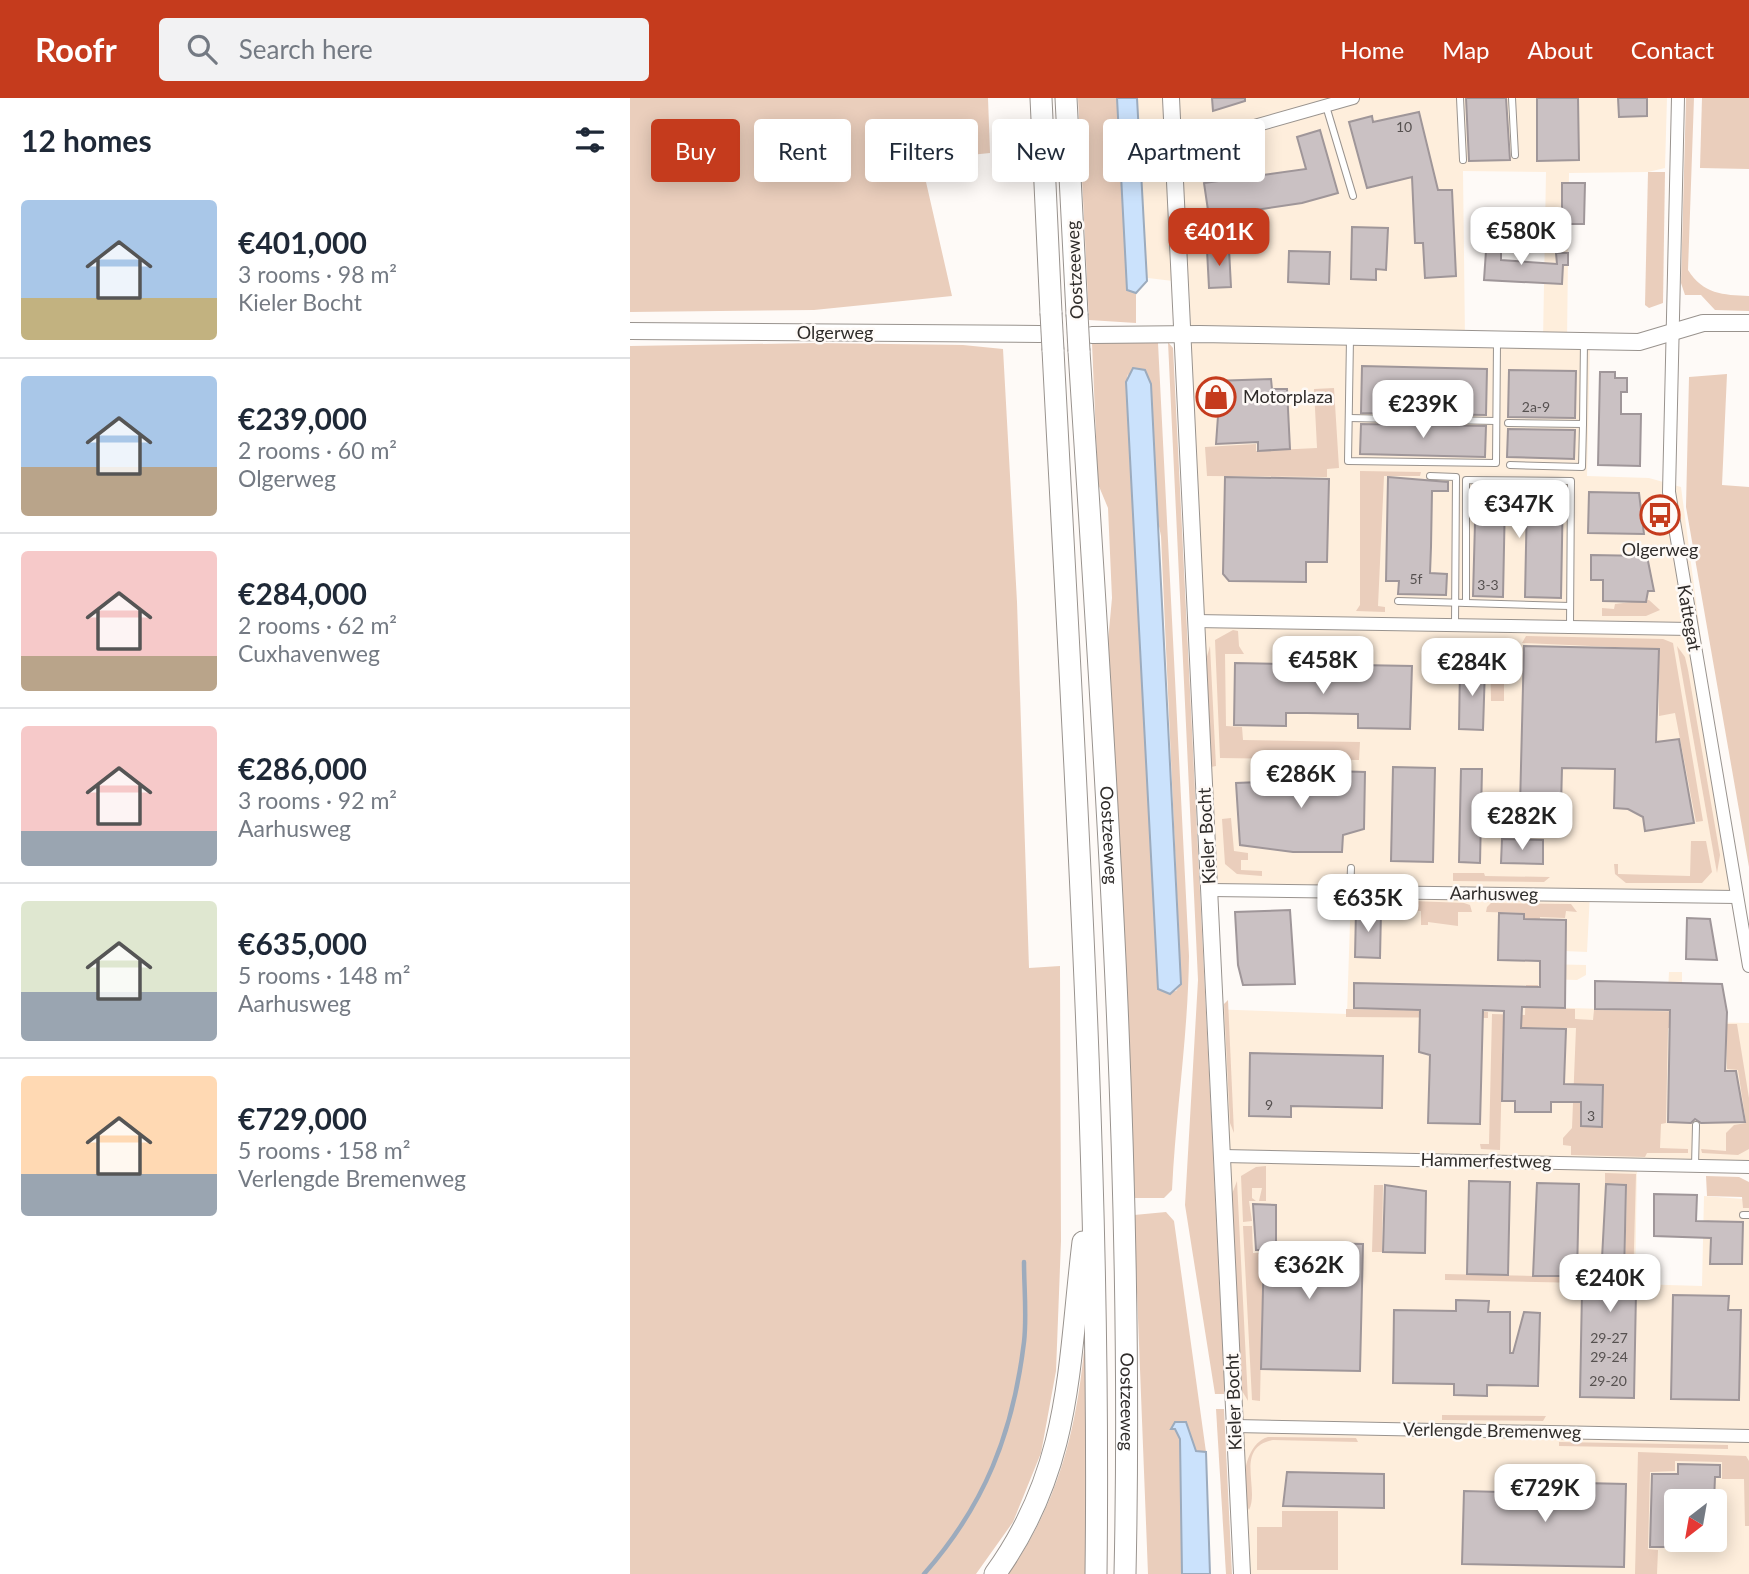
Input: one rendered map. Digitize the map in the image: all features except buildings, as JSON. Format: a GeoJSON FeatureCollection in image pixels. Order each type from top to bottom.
{"type":"FeatureCollection","features":[{"type":"Feature","properties":{"kind":"highway","name":"Oostzeeweg"},"geometry":{"type":"LineString","coordinates":[[1041,98],[1051,313],[1046,342],[1092,1170],[1096,1348],[1096,1574]]}},
{"type":"Feature","properties":{"kind":"highway","name":"Oostzeeweg"},"geometry":{"type":"LineString","coordinates":[[1066,98],[1077,314],[1086,343],[1118,1055],[1125,1300],[1125,1574]]}},
{"type":"Feature","properties":{"kind":"highway"},"geometry":{"type":"LineString","coordinates":[[995,1574],[1035,1508],[1054,1458],[1064,1416],[1092,1170]]}},
{"type":"Feature","properties":{"kind":"street","name":"Kieler Bocht"},"geometry":{"type":"LineString","coordinates":[[1171,98],[1172,119]]}},
{"type":"Feature","properties":{"kind":"street"},"geometry":{"type":"LineString","coordinates":[[1265,123],[1353,98]]}},
{"type":"Feature","properties":{"kind":"street","name":"Kattegat"},"geometry":{"type":"LineString","coordinates":[[1678,98],[1669,492],[1749,966]]}},
{"type":"Feature","properties":{"kind":"street","name":"Kieler Bocht"},"geometry":{"type":"LineString","coordinates":[[1175,182],[1242,1574]]}},
{"type":"Feature","properties":{"kind":"street"},"geometry":{"type":"LineString","coordinates":[[1086,343],[1181,335],[1639,342],[1703,323],[1749,323]]}},
{"type":"Feature","properties":{"kind":"street","name":"Olgerweg"},"geometry":{"type":"LineString","coordinates":[[630,331],[1046,342]]}},
{"type":"Feature","properties":{"kind":"street"},"geometry":{"type":"LineString","coordinates":[[1195,621],[1691,629]]}},
{"type":"Feature","properties":{"kind":"street","name":"Aarhusweg"},"geometry":{"type":"LineString","coordinates":[[1210,890],[1737,897]]}},
{"type":"Feature","properties":{"kind":"street","name":"Hammerfestweg"},"geometry":{"type":"LineString","coordinates":[[1223,1156],[1749,1167]]}},
{"type":"Feature","properties":{"kind":"street","name":"Verlengde Bremenweg"},"geometry":{"type":"LineString","coordinates":[[1235,1426],[1749,1436]]}},
{"type":"Feature","properties":{"kind":"lane"},"geometry":{"type":"LineString","coordinates":[[1460,98],[1463,160]]}},
{"type":"Feature","properties":{"kind":"lane"},"geometry":{"type":"LineString","coordinates":[[1512,98],[1515,155]]}},
{"type":"Feature","properties":{"kind":"lane"},"geometry":{"type":"LineString","coordinates":[[1326,106],[1353,196]]}},
{"type":"Feature","properties":{"kind":"lane"},"geometry":{"type":"LineString","coordinates":[[1350,336],[1348,461],[1496,463],[1497,339]]}},
{"type":"Feature","properties":{"kind":"lane"},"geometry":{"type":"LineString","coordinates":[[1510,466],[1582,467],[1584,341]]}},
{"type":"Feature","properties":{"kind":"lane"},"geometry":{"type":"LineString","coordinates":[[1349,418],[1496,421]]}},
{"type":"Feature","properties":{"kind":"lane"},"geometry":{"type":"LineString","coordinates":[[1508,423],[1583,425]]}},
{"type":"Feature","properties":{"kind":"lane"},"geometry":{"type":"LineString","coordinates":[[1430,476],[1456,477],[1455,625]]}},
{"type":"Feature","properties":{"kind":"lane"},"geometry":{"type":"LineString","coordinates":[[1466,603],[1466,480],[1571,481],[1570,627]]}},
{"type":"Feature","properties":{"kind":"lane"},"geometry":{"type":"LineString","coordinates":[[1398,601],[1570,606]]}},
{"type":"Feature","properties":{"kind":"lane"},"geometry":{"type":"LineString","coordinates":[[1350,868],[1350,892]]}},
{"type":"Feature","properties":{"kind":"lane"},"geometry":{"type":"LineString","coordinates":[[1695,1166],[1696,1125]]}},
{"type":"Feature","properties":{"kind":"shaded area"},"geometry":{"type":"Polygon","coordinates":[[[630,98],[988,98],[990,153],[978,154],[978,119],[865,119],[865,182],[926,182],[952,296],[814,310],[630,312],[630,98]]]}},
{"type":"Feature","properties":{"kind":"shaded area"},"geometry":{"type":"Polygon","coordinates":[[[1078,98],[1117,98],[1118,119],[1103,119],[1103,182],[1121,182],[1127,290],[1136,293],[1136,323],[1089,320],[1082,182],[1089,182],[1089,119],[1079,119],[1078,98]]]}},
{"type":"Feature","properties":{"kind":"shaded area"},"geometry":{"type":"Polygon","coordinates":[[[1130,98],[1667,98],[1665,168],[1648,172],[1569,173],[1567,342],[1590,341],[1587,476],[1649,478],[1681,487],[1734,890],[1669,896],[1590,893],[1587,952],[1541,950],[1541,964],[1586,965],[1586,975],[1577,980],[1541,979],[1540,1007],[1667,1011],[1669,972],[1682,972],[1682,1011],[1697,1022],[1749,1023],[1749,1162],[1637,1166],[1635,1284],[1702,1286],[1704,1196],[1743,1199],[1749,1192],[1749,1574],[1237,1574],[1209,1009],[1347,1014],[1351,891],[1204,888],[1178,365],[1191,338],[1189,283],[1140,277],[1135,182],[1265,182],[1265,119],[1131,119],[1130,98]],[[1463,171],[1465,339],[1543,341],[1546,172],[1463,171]]]}},
{"type":"Feature","properties":{"kind":"shaded area"},"geometry":{"type":"Polygon","coordinates":[[[1686,98],[1694,98],[1688,270],[1700,284],[1714,292],[1749,296],[1749,311],[1715,310],[1701,295],[1685,295],[1681,283],[1686,98]]]}},
{"type":"Feature","properties":{"kind":"shaded area"},"geometry":{"type":"Polygon","coordinates":[[[1702,98],[1749,98],[1749,169],[1700,168],[1702,98]]]}},
{"type":"Feature","properties":{"kind":"shaded area"},"geometry":{"type":"Polygon","coordinates":[[[1648,172],[1665,172],[1663,303],[1649,308],[1645,305],[1648,172]]]}},
{"type":"Feature","properties":{"kind":"shaded area"},"geometry":{"type":"Polygon","coordinates":[[[1168,342],[1173,348],[1225,1394],[1215,1394],[1185,1205],[1198,980],[1168,342]]]}},
{"type":"Feature","properties":{"kind":"shaded area"},"geometry":{"type":"Polygon","coordinates":[[[817,343],[963,345],[1003,349],[1017,602],[1029,968],[1060,966],[1061,1241],[1056,1371],[1041,1453],[1013,1522],[976,1574],[630,1574],[630,346],[817,343]]]}},
{"type":"Feature","properties":{"kind":"shaded area"},"geometry":{"type":"Polygon","coordinates":[[[1092,343],[1158,343],[1189,956],[1172,1190],[1164,1198],[1135,1198],[1107,652],[1112,598],[1108,508],[1098,484],[1092,343]],[[1128,374],[1126,383],[1158,989],[1164,992],[1176,991],[1181,984],[1161,536],[1128,374]]]}},
{"type":"Feature","properties":{"kind":"shaded area"},"geometry":{"type":"Polygon","coordinates":[[[1727,374],[1722,485],[1749,487],[1749,867],[1686,507],[1689,377],[1727,374]]]}},
{"type":"Feature","properties":{"kind":"shaded area"},"geometry":{"type":"Polygon","coordinates":[[[1334,388],[1339,468],[1327,469],[1327,477],[1207,476],[1205,447],[1256,444],[1256,451],[1317,448],[1314,389],[1334,388]]]}},
{"type":"Feature","properties":{"kind":"shaded area"},"geometry":{"type":"Polygon","coordinates":[[[1360,471],[1421,472],[1420,476],[1384,476],[1378,606],[1385,607],[1385,612],[1356,611],[1360,605],[1360,471]]]}},
{"type":"Feature","properties":{"kind":"shaded area"},"geometry":{"type":"Polygon","coordinates":[[[1649,600],[1660,610],[1646,616],[1602,616],[1602,608],[1614,609],[1615,604],[1649,600]]]}},
{"type":"Feature","properties":{"kind":"shaded area"},"geometry":{"type":"Polygon","coordinates":[[[1233,630],[1238,631],[1239,646],[1244,654],[1225,654],[1226,726],[1242,727],[1243,740],[1360,742],[1359,760],[1220,758],[1215,640],[1233,630]]]}},
{"type":"Feature","properties":{"kind":"shaded area"},"geometry":{"type":"Polygon","coordinates":[[[1526,636],[1663,639],[1673,643],[1703,821],[1696,822],[1675,713],[1659,716],[1659,649],[1522,643],[1526,636]]]}},
{"type":"Feature","properties":{"kind":"shaded area"},"geometry":{"type":"Polygon","coordinates":[[[1490,640],[1504,641],[1504,701],[1491,701],[1490,640]]]}},
{"type":"Feature","properties":{"kind":"shaded area"},"geometry":{"type":"Polygon","coordinates":[[[1210,646],[1216,766],[1211,767],[1206,660],[1210,646]]]}},
{"type":"Feature","properties":{"kind":"shaded area"},"geometry":{"type":"Polygon","coordinates":[[[1677,646],[1685,657],[1688,670],[1720,855],[1717,873],[1677,646]]]}},
{"type":"Feature","properties":{"kind":"shaded area"},"geometry":{"type":"Polygon","coordinates":[[[1514,802],[1520,802],[1521,806],[1560,807],[1560,819],[1525,818],[1515,813],[1514,802]]]}},
{"type":"Feature","properties":{"kind":"shaded area"},"geometry":{"type":"Polygon","coordinates":[[[1231,818],[1234,851],[1248,853],[1248,860],[1241,860],[1241,870],[1262,871],[1262,876],[1237,874],[1225,864],[1222,819],[1231,818]]]}},
{"type":"Feature","properties":{"kind":"shaded area"},"geometry":{"type":"Polygon","coordinates":[[[1691,841],[1706,841],[1712,872],[1702,883],[1626,883],[1615,874],[1614,864],[1618,864],[1618,874],[1690,876],[1691,841]]]}},
{"type":"Feature","properties":{"kind":"shaded area"},"geometry":{"type":"Polygon","coordinates":[[[1453,873],[1550,877],[1544,882],[1453,881],[1453,873]]]}},
{"type":"Feature","properties":{"kind":"shaded area"},"geometry":{"type":"Polygon","coordinates":[[[1413,901],[1464,903],[1470,905],[1472,912],[1458,912],[1458,926],[1428,922],[1428,925],[1421,925],[1421,911],[1406,911],[1413,901]]]}},
{"type":"Feature","properties":{"kind":"shaded area"},"geometry":{"type":"Polygon","coordinates":[[[1491,903],[1571,904],[1577,912],[1566,911],[1565,918],[1540,917],[1538,960],[1524,960],[1525,913],[1486,912],[1491,903]]]}},
{"type":"Feature","properties":{"kind":"shaded area"},"geometry":{"type":"Polygon","coordinates":[[[1526,985],[1538,985],[1538,1008],[1575,1009],[1575,1019],[1593,1020],[1594,1010],[1709,1012],[1709,1024],[1737,1024],[1749,1098],[1749,1149],[1738,1155],[1702,1153],[1701,1149],[1726,1151],[1726,1133],[1734,1125],[1746,1123],[1738,1070],[1727,1069],[1726,1030],[1668,1028],[1666,1123],[1661,1124],[1660,1148],[1688,1149],[1688,1153],[1647,1153],[1645,1157],[1571,1155],[1571,1146],[1563,1145],[1563,1138],[1572,1128],[1576,1028],[1503,1027],[1500,1150],[1481,1149],[1480,1144],[1489,1144],[1492,1014],[1525,1015],[1526,985]]]}},
{"type":"Feature","properties":{"kind":"shaded area"},"geometry":{"type":"Polygon","coordinates":[[[1228,1000],[1234,1133],[1230,1123],[1224,1004],[1228,1000]]]}},
{"type":"Feature","properties":{"kind":"shaded area"},"geometry":{"type":"Polygon","coordinates":[[[1346,1009],[1488,1012],[1488,1018],[1346,1017],[1346,1009]]]}},
{"type":"Feature","properties":{"kind":"shaded area"},"geometry":{"type":"Polygon","coordinates":[[[1266,1166],[1266,1201],[1259,1201],[1262,1188],[1252,1188],[1252,1198],[1256,1201],[1249,1201],[1252,1221],[1243,1222],[1241,1176],[1256,1167],[1266,1166]]]}},
{"type":"Feature","properties":{"kind":"shaded area"},"geometry":{"type":"Polygon","coordinates":[[[1605,1173],[1636,1174],[1633,1284],[1445,1280],[1445,1274],[1625,1278],[1627,1184],[1605,1183],[1605,1173]]]}},
{"type":"Feature","properties":{"kind":"shaded area"},"geometry":{"type":"Polygon","coordinates":[[[1706,1176],[1739,1177],[1749,1182],[1749,1208],[1743,1208],[1742,1197],[1707,1196],[1706,1176]]]}},
{"type":"Feature","properties":{"kind":"shaded area"},"geometry":{"type":"Polygon","coordinates":[[[1237,1181],[1248,1401],[1241,1389],[1232,1194],[1237,1181]]]}},
{"type":"Feature","properties":{"kind":"shaded area"},"geometry":{"type":"Polygon","coordinates":[[[1374,1185],[1383,1185],[1382,1252],[1372,1252],[1374,1185]]]}},
{"type":"Feature","properties":{"kind":"shaded area"},"geometry":{"type":"Polygon","coordinates":[[[1166,1212],[1174,1221],[1206,1452],[1196,1452],[1175,1425],[1180,1439],[1182,1574],[1148,1574],[1134,1215],[1166,1212]]]}},
{"type":"Feature","properties":{"kind":"shaded area"},"geometry":{"type":"Polygon","coordinates":[[[1243,1226],[1252,1226],[1253,1253],[1263,1253],[1260,1401],[1252,1400],[1243,1226]]]}},
{"type":"Feature","properties":{"kind":"shaded area"},"geometry":{"type":"Polygon","coordinates":[[[1087,1349],[1088,1574],[1008,1574],[1039,1522],[1061,1467],[1076,1410],[1084,1350],[1087,1349]]]}},
{"type":"Feature","properties":{"kind":"shaded area"},"geometry":{"type":"Polygon","coordinates":[[[1216,1409],[1224,1409],[1232,1574],[1226,1574],[1216,1409]]]}},
{"type":"Feature","properties":{"kind":"shaded area"},"geometry":{"type":"Polygon","coordinates":[[[1442,1415],[1546,1416],[1543,1421],[1442,1420],[1442,1415]]]}},
{"type":"Feature","properties":{"kind":"shaded area"},"geometry":{"type":"Polygon","coordinates":[[[1268,1437],[1356,1438],[1358,1442],[1273,1440],[1261,1444],[1254,1451],[1251,1460],[1252,1501],[1249,1510],[1244,1492],[1245,1469],[1253,1449],[1268,1437]]]}},
{"type":"Feature","properties":{"kind":"shaded area"},"geometry":{"type":"Polygon","coordinates":[[[1559,1442],[1728,1445],[1728,1449],[1559,1446],[1559,1442]]]}},
{"type":"Feature","properties":{"kind":"shaded area"},"geometry":{"type":"Polygon","coordinates":[[[1638,1452],[1746,1456],[1749,1461],[1749,1526],[1745,1526],[1744,1479],[1722,1479],[1722,1462],[1675,1461],[1675,1471],[1650,1472],[1648,1549],[1658,1550],[1657,1574],[1635,1574],[1638,1452]]]}},
{"type":"Feature","properties":{"kind":"shaded area"},"geometry":{"type":"Polygon","coordinates":[[[1282,1511],[1338,1511],[1338,1570],[1257,1570],[1257,1527],[1282,1527],[1282,1511]]]}},
{"type":"Feature","properties":{"kind":"water"},"geometry":{"type":"Polygon","coordinates":[[[1117,98],[1137,98],[1138,119],[1118,119],[1117,98]]]}},
{"type":"Feature","properties":{"kind":"water"},"geometry":{"type":"Polygon","coordinates":[[[1121,182],[1142,182],[1147,281],[1136,293],[1127,290],[1121,182]]]}},
{"type":"Feature","properties":{"kind":"water"},"geometry":{"type":"Polygon","coordinates":[[[1133,368],[1145,370],[1151,384],[1181,984],[1170,994],[1158,989],[1126,382],[1133,368]]]}},
{"type":"Feature","properties":{"kind":"water"},"geometry":{"type":"Polygon","coordinates":[[[1175,1422],[1186,1422],[1196,1451],[1206,1452],[1210,1574],[1182,1574],[1180,1439],[1175,1429],[1171,1429],[1175,1422]]]}},
{"type":"Feature","properties":{"kind":"waterway"},"geometry":{"type":"LineString","coordinates":[[924,1574],[964,1521],[980,1494],[1004,1437],[1024,1342],[1024,1262]]}},
{"type":"Feature","properties":{"kind":"place","name":"Motorplaza"},"geometry":{"type":"Point","coordinates":[1216,397]}},
{"type":"Feature","properties":{"kind":"place","name":"Olgerweg"},"geometry":{"type":"Point","coordinates":[1660,515]}}]}
